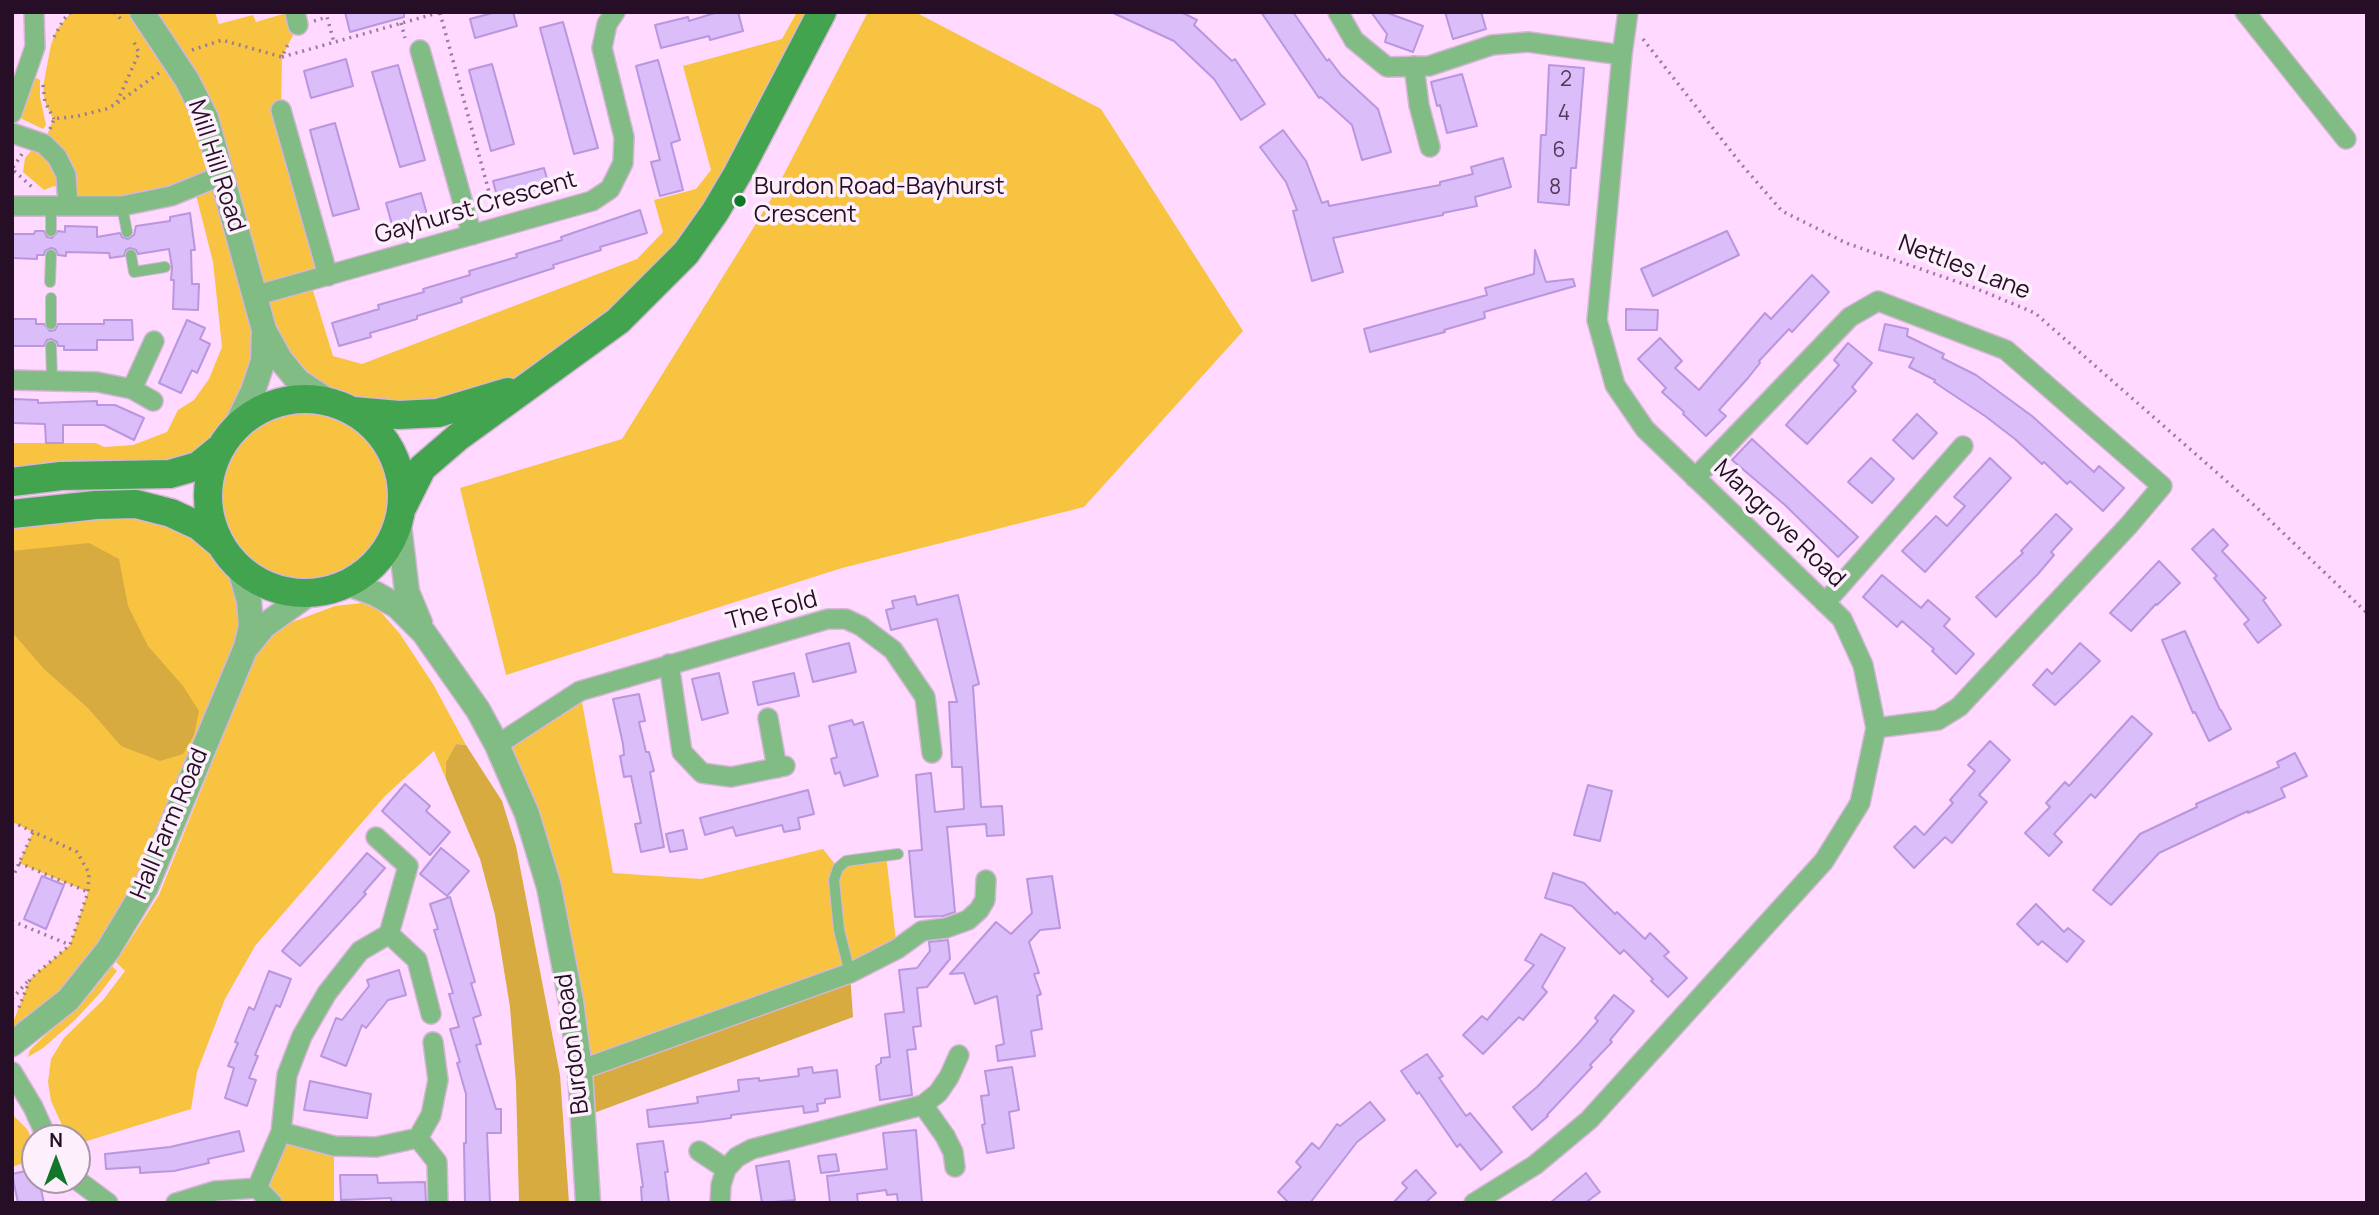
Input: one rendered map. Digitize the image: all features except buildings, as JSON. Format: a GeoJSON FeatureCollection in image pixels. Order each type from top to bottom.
{"type":"FeatureCollection","features":[{"type":"Feature","properties":{"kind":"main road"},"geometry":{"type":"LineString","coordinates":[[12,514],[96,505],[136,504],[171,513],[199,526],[218,542],[240,570],[271,589],[307,594],[349,584],[377,562],[422,468],[458,438],[618,321],[686,253],[738,173],[822,12]]}},
{"type":"Feature","properties":{"kind":"main road"},"geometry":{"type":"LineString","coordinates":[[218,542],[209,519],[206,495],[210,471],[219,449],[236,426],[252,414],[280,402],[310,398],[399,415],[438,413],[529,385]]}},
{"type":"Feature","properties":{"kind":"main road"},"geometry":{"type":"LineString","coordinates":[[341,406],[382,436],[399,469],[401,516]]}},
{"type":"Feature","properties":{"kind":"main road"},"geometry":{"type":"LineString","coordinates":[[12,482],[61,476],[170,474],[198,466],[219,449]]}},
{"type":"Feature","properties":{"kind":"street"},"geometry":{"type":"LineString","coordinates":[[12,113],[34,47],[34,12]]}},
{"type":"Feature","properties":{"kind":"street","name":"Gayhurst Crescent"},"geometry":{"type":"LineString","coordinates":[[254,296],[592,201],[610,189],[623,163],[624,137],[602,48],[607,24],[615,12]]}},
{"type":"Feature","properties":{"kind":"street"},"geometry":{"type":"LineString","coordinates":[[1338,12],[1354,40],[1387,67],[1429,66],[1492,45],[1528,42],[1622,55]]}},
{"type":"Feature","properties":{"kind":"street"},"geometry":{"type":"LineString","coordinates":[[2245,12],[2346,139]]}},
{"type":"Feature","properties":{"kind":"street","name":"Mangrove Road"},"geometry":{"type":"LineString","coordinates":[[1474,1203],[1535,1165],[1589,1120],[1824,861],[1860,803],[1876,728],[1863,665],[1842,619],[1645,429],[1615,385],[1597,320],[1627,15]]}},
{"type":"Feature","properties":{"kind":"street","name":"Mill Hill Road"},"geometry":{"type":"LineString","coordinates":[[135,19],[187,80],[206,118],[264,330],[280,359],[298,381],[341,406]]}},
{"type":"Feature","properties":{"kind":"street"},"geometry":{"type":"LineString","coordinates":[[420,50],[472,235]]}},
{"type":"Feature","properties":{"kind":"street"},"geometry":{"type":"LineString","coordinates":[[1414,66],[1419,105],[1430,147]]}},
{"type":"Feature","properties":{"kind":"street"},"geometry":{"type":"LineString","coordinates":[[281,110],[328,276]]}},
{"type":"Feature","properties":{"kind":"street"},"geometry":{"type":"LineString","coordinates":[[12,133],[44,144],[57,157],[66,175],[60,206]]}},
{"type":"Feature","properties":{"kind":"street"},"geometry":{"type":"LineString","coordinates":[[12,206],[122,206],[171,196],[223,175]]}},
{"type":"Feature","properties":{"kind":"street"},"geometry":{"type":"LineString","coordinates":[[1695,478],[1850,317],[1878,301],[2006,350],[2162,486],[1959,707],[1938,720],[1876,728]]}},
{"type":"Feature","properties":{"kind":"street","name":"Mill Hill Road"},"geometry":{"type":"LineString","coordinates":[[236,426],[253,391],[263,361],[264,330]]}},
{"type":"Feature","properties":{"kind":"street"},"geometry":{"type":"LineString","coordinates":[[132,389],[154,341]]}},
{"type":"Feature","properties":{"kind":"street"},"geometry":{"type":"LineString","coordinates":[[12,380],[97,382],[132,389],[153,401]]}},
{"type":"Feature","properties":{"kind":"street"},"geometry":{"type":"LineString","coordinates":[[1825,603],[1963,446]]}},
{"type":"Feature","properties":{"kind":"street"},"geometry":{"type":"LineString","coordinates":[[401,516],[407,592],[424,633]]}},
{"type":"Feature","properties":{"kind":"street","name":"Hall Farm Road"},"geometry":{"type":"LineString","coordinates":[[12,1044],[68,1000],[108,950],[146,887],[246,647],[251,626],[249,601],[240,570]]}},
{"type":"Feature","properties":{"kind":"street"},"geometry":{"type":"LineString","coordinates":[[349,584],[376,594],[397,606],[424,633]]}},
{"type":"Feature","properties":{"kind":"street","name":"Hall Farm Road"},"geometry":{"type":"LineString","coordinates":[[246,647],[264,626],[307,594]]}},
{"type":"Feature","properties":{"kind":"street","name":"The Fold"},"geometry":{"type":"LineString","coordinates":[[497,745],[580,691],[828,619],[846,619],[861,626],[893,650],[925,697],[932,753]]}},
{"type":"Feature","properties":{"kind":"street","name":"Burdon Road"},"geometry":{"type":"LineString","coordinates":[[424,633],[478,710],[497,745],[527,814],[549,887],[571,1001],[580,1070],[588,1203]]}},
{"type":"Feature","properties":{"kind":"street"},"geometry":{"type":"LineString","coordinates":[[669,664],[682,752],[702,773],[731,777],[781,767],[768,718]]}},
{"type":"Feature","properties":{"kind":"street"},"geometry":{"type":"LineString","coordinates":[[257,1188],[281,1132],[287,1075],[302,1036],[327,993],[360,951],[389,934],[408,866],[376,837]]}},
{"type":"Feature","properties":{"kind":"street"},"geometry":{"type":"LineString","coordinates":[[580,1070],[850,972],[897,949],[922,931],[946,928],[968,920],[985,900],[986,880]]}},
{"type":"Feature","properties":{"kind":"street"},"geometry":{"type":"LineString","coordinates":[[389,934],[417,960],[431,1014]]}},
{"type":"Feature","properties":{"kind":"street"},"geometry":{"type":"LineString","coordinates":[[418,1138],[430,1115],[438,1080],[433,1042]]}},
{"type":"Feature","properties":{"kind":"street"},"geometry":{"type":"LineString","coordinates":[[720,1203],[720,1185],[726,1169],[737,1157],[752,1149],[923,1105],[938,1093],[959,1055]]}},
{"type":"Feature","properties":{"kind":"street"},"geometry":{"type":"LineString","coordinates":[[12,1072],[41,1124]]}},
{"type":"Feature","properties":{"kind":"street"},"geometry":{"type":"LineString","coordinates":[[923,1105],[949,1144],[955,1167]]}},
{"type":"Feature","properties":{"kind":"street"},"geometry":{"type":"LineString","coordinates":[[281,1132],[334,1146],[376,1147],[418,1138]]}},
{"type":"Feature","properties":{"kind":"street"},"geometry":{"type":"LineString","coordinates":[[418,1138],[437,1162],[438,1203]]}},
{"type":"Feature","properties":{"kind":"street"},"geometry":{"type":"LineString","coordinates":[[699,1151],[726,1169]]}},
{"type":"Feature","properties":{"kind":"street"},"geometry":{"type":"LineString","coordinates":[[176,1203],[215,1191],[257,1188],[272,1203]]}},
{"type":"Feature","properties":{"kind":"lane"},"geometry":{"type":"LineString","coordinates":[[51,231],[60,206]]}},
{"type":"Feature","properties":{"kind":"lane"},"geometry":{"type":"LineString","coordinates":[[122,206],[127,232]]}},
{"type":"Feature","properties":{"kind":"lane"},"geometry":{"type":"LineString","coordinates":[[50,282],[51,255]]}},
{"type":"Feature","properties":{"kind":"lane"},"geometry":{"type":"LineString","coordinates":[[131,255],[134,272],[165,267]]}},
{"type":"Feature","properties":{"kind":"lane"},"geometry":{"type":"LineString","coordinates":[[51,298],[51,324]]}},
{"type":"Feature","properties":{"kind":"lane"},"geometry":{"type":"LineString","coordinates":[[51,346],[52,380]]}},
{"type":"Feature","properties":{"kind":"lane"},"geometry":{"type":"LineString","coordinates":[[850,972],[839,930],[834,880],[838,868],[846,861],[898,854]]}},
{"type":"Feature","properties":{"kind":"path"},"geometry":{"type":"LineString","coordinates":[[114,12],[135,19]]}},
{"type":"Feature","properties":{"kind":"path"},"geometry":{"type":"LineString","coordinates":[[190,51],[222,40],[282,57],[440,12],[499,228]]}},
{"type":"Feature","properties":{"kind":"path"},"geometry":{"type":"LineString","coordinates":[[282,57],[296,19],[327,15],[334,42]]}},
{"type":"Feature","properties":{"kind":"path","name":"Nettles Lane"},"geometry":{"type":"LineString","coordinates":[[1627,15],[1741,164],[1782,211],[1846,243],[1975,288],[2035,313],[2256,508],[2367,613]]}},
{"type":"Feature","properties":{"kind":"path"},"geometry":{"type":"LineString","coordinates":[[116,104],[139,53],[131,34]]}},
{"type":"Feature","properties":{"kind":"path"},"geometry":{"type":"LineString","coordinates":[[44,144],[54,119],[78,116],[116,104],[160,71]]}},
{"type":"Feature","properties":{"kind":"path"},"geometry":{"type":"LineString","coordinates":[[12,822],[77,852],[89,873],[88,892],[70,944],[30,979],[12,999]]}},
{"type":"Feature","properties":{"kind":"path"},"geometry":{"type":"LineString","coordinates":[[12,878],[33,832]]}},
{"type":"Feature","properties":{"kind":"path"},"geometry":{"type":"LineString","coordinates":[[19,863],[88,892]]}},
{"type":"Feature","properties":{"kind":"path"},"geometry":{"type":"LineString","coordinates":[[12,921],[70,944]]}},
{"type":"Feature","properties":{"kind":"path"},"geometry":{"type":"LineString","coordinates":[[17,1013],[30,979]]}},
{"type":"Feature","properties":{"kind":"shaded area"},"geometry":{"type":"Polygon","coordinates":[[[71,12],[215,12],[219,24],[253,15],[256,22],[290,12],[298,25],[282,57],[281,110],[328,276],[310,281],[333,356],[362,364],[637,259],[663,232],[654,200],[696,189],[711,170],[683,66],[782,39],[797,12],[822,12],[715,212],[529,385],[438,413],[330,402],[265,332],[236,426],[219,449],[198,466],[12,482],[12,443],[96,443],[104,447],[133,445],[167,432],[178,410],[194,400],[209,379],[222,347],[213,262],[194,187],[68,206],[44,144],[53,119],[45,102],[43,87],[56,31],[71,12]]]}},
{"type":"Feature","properties":{"kind":"shaded area"},"geometry":{"type":"Polygon","coordinates":[[[868,12],[915,12],[1101,109],[1243,331],[1084,507],[842,568],[506,675],[460,488],[622,439],[770,201],[868,12]]]}},
{"type":"Feature","properties":{"kind":"shaded area"},"geometry":{"type":"Polygon","coordinates":[[[32,80],[40,80],[40,97],[46,125],[43,129],[21,116],[32,80]]]}},
{"type":"Feature","properties":{"kind":"shaded area"},"geometry":{"type":"Polygon","coordinates":[[[33,149],[46,157],[57,171],[59,187],[44,190],[23,172],[25,158],[33,149]]]}},
{"type":"Feature","properties":{"kind":"shaded area"},"geometry":{"type":"Polygon","coordinates":[[[305,406],[338,413],[366,431],[384,459],[391,492],[384,525],[366,553],[338,571],[305,578],[272,571],[244,553],[226,525],[219,492],[226,459],[244,431],[272,413],[305,406]]]}},
{"type":"Feature","properties":{"kind":"shaded area"},"geometry":{"type":"Polygon","coordinates":[[[96,505],[218,542],[240,570],[251,626],[108,950],[12,1044],[12,1025],[30,979],[70,945],[88,892],[19,863],[33,832],[12,822],[12,514],[96,505]]]}},
{"type":"Feature","properties":{"kind":"shaded area"},"geometry":{"type":"Polygon","coordinates":[[[89,543],[119,559],[128,606],[148,646],[183,686],[199,711],[194,735],[183,754],[160,761],[121,746],[88,708],[44,669],[12,632],[12,551],[89,543]]]}},
{"type":"Feature","properties":{"kind":"shaded area"},"geometry":{"type":"Polygon","coordinates":[[[362,603],[379,610],[400,634],[433,684],[466,745],[456,744],[446,762],[446,779],[434,751],[384,797],[255,946],[225,999],[197,1072],[191,1109],[91,1140],[91,1124],[62,1124],[51,1101],[48,1082],[51,1059],[64,1038],[103,1000],[125,971],[116,962],[159,895],[258,649],[267,637],[282,626],[335,606],[362,603]]]}},
{"type":"Feature","properties":{"kind":"shaded area"},"geometry":{"type":"Polygon","coordinates":[[[580,691],[613,873],[701,879],[823,849],[838,868],[886,855],[897,949],[580,1070],[571,1001],[497,745],[580,691]]]}},
{"type":"Feature","properties":{"kind":"shaded area"},"geometry":{"type":"Polygon","coordinates":[[[456,744],[466,745],[502,801],[516,846],[560,1075],[569,1203],[519,1203],[516,1084],[510,1007],[495,915],[480,859],[446,779],[446,762],[456,744]]]}},
{"type":"Feature","properties":{"kind":"shaded area"},"geometry":{"type":"Polygon","coordinates":[[[112,966],[117,971],[100,993],[75,1020],[43,1048],[28,1057],[30,1050],[92,992],[112,966]]]}},
{"type":"Feature","properties":{"kind":"shaded area"},"geometry":{"type":"Polygon","coordinates":[[[850,973],[853,1017],[583,1117],[580,1070],[850,973]]]}},
{"type":"Feature","properties":{"kind":"shaded area"},"geometry":{"type":"Polygon","coordinates":[[[12,1114],[22,1124],[21,1164],[12,1167],[12,1114]]]}},
{"type":"Feature","properties":{"kind":"shaded area"},"geometry":{"type":"Polygon","coordinates":[[[281,1132],[334,1146],[334,1203],[272,1203],[257,1188],[281,1132]]]}},
{"type":"Feature","properties":{"kind":"place","name":"Burdon Road-Bayhurst Crescent"},"geometry":{"type":"Point","coordinates":[740,201]}}]}
